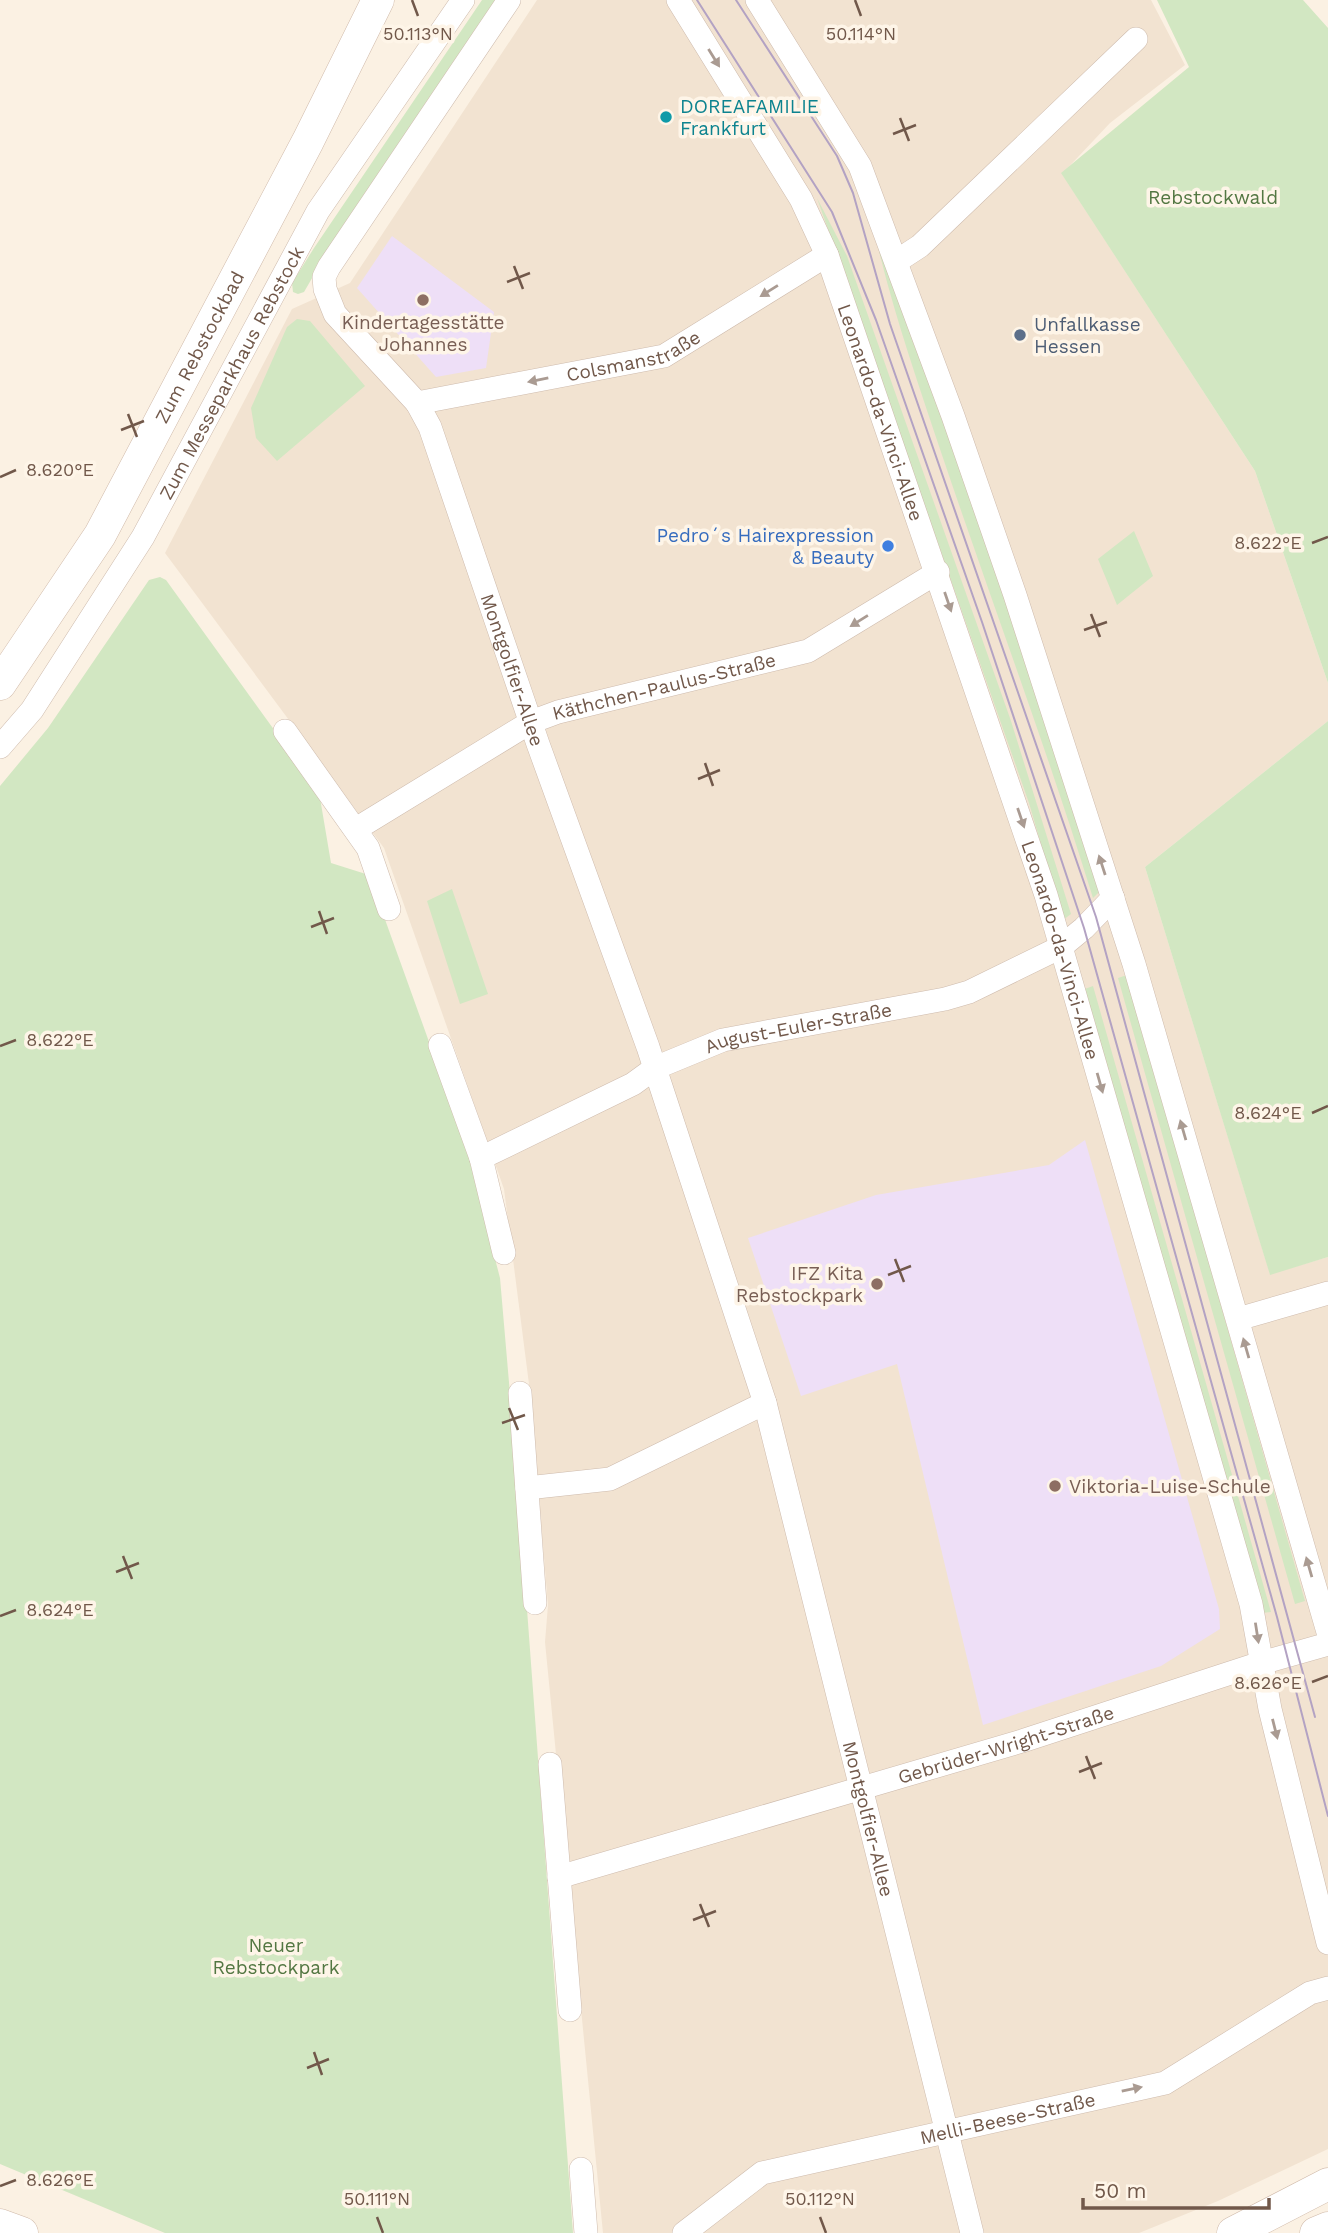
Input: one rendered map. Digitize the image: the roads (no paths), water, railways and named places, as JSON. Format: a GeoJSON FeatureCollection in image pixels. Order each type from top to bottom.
{"type":"FeatureCollection","features":[{"type":"Feature","properties":{"kind":"main road","name":"Zum Rebstockbad"},"geometry":{"type":"LineString","coordinates":[[0,684],[100,535],[308,141],[378,0]]}},
{"type":"Feature","properties":{"kind":"main road"},"geometry":{"type":"LineString","coordinates":[[1233,2233],[1328,2184]]}},
{"type":"Feature","properties":{"kind":"main road"},"geometry":{"type":"LineString","coordinates":[[0,2225],[22,2233]]}},
{"type":"Feature","properties":{"kind":"main road"},"geometry":{"type":"LineString","coordinates":[[1316,2233],[1328,2228]]}},
{"type":"Feature","properties":{"kind":"street"},"geometry":{"type":"LineString","coordinates":[[439,34],[450,0]]}},
{"type":"Feature","properties":{"kind":"street","name":"Zum Messeparkhaus Rebstock"},"geometry":{"type":"LineString","coordinates":[[0,747],[32,710],[143,537],[318,211],[463,0]]}},
{"type":"Feature","properties":{"kind":"street","name":"Montgolfier-Allee"},"geometry":{"type":"LineString","coordinates":[[509,0],[324,277],[325,289],[335,314],[417,403],[430,427],[530,722],[655,1068],[765,1404],[972,2233]]}},
{"type":"Feature","properties":{"kind":"street","name":"Leonardo-da-Vinci-Allee"},"geometry":{"type":"LineString","coordinates":[[678,0],[801,200],[827,255],[938,572],[1046,895],[1251,1604],[1261,1662],[1328,1943]]}},
{"type":"Feature","properties":{"kind":"street"},"geometry":{"type":"LineString","coordinates":[[757,0],[860,166],[897,261],[1015,595],[1113,898],[1328,1632]]}},
{"type":"Feature","properties":{"kind":"street"},"geometry":{"type":"LineString","coordinates":[[897,261],[920,246],[1136,38]]}},
{"type":"Feature","properties":{"kind":"street","name":"Colsmanstraße"},"geometry":{"type":"LineString","coordinates":[[417,403],[664,356],[827,255]]}},
{"type":"Feature","properties":{"kind":"street","name":"Käthchen-Paulus-Straße"},"geometry":{"type":"LineString","coordinates":[[356,830],[530,722],[558,712],[807,651],[938,572]]}},
{"type":"Feature","properties":{"kind":"street"},"geometry":{"type":"LineString","coordinates":[[285,731],[368,848],[390,909]]}},
{"type":"Feature","properties":{"kind":"street","name":"August-Euler-Straße"},"geometry":{"type":"LineString","coordinates":[[481,1158],[633,1084],[655,1068],[723,1040],[957,995],[986,985],[1061,947],[1090,923],[1113,898]]}},
{"type":"Feature","properties":{"kind":"street"},"geometry":{"type":"LineString","coordinates":[[440,1045],[481,1158],[504,1253]]}},
{"type":"Feature","properties":{"kind":"street"},"geometry":{"type":"LineString","coordinates":[[1237,1319],[1328,1293]]}},
{"type":"Feature","properties":{"kind":"street"},"geometry":{"type":"LineString","coordinates":[[520,1393],[536,1603]]}},
{"type":"Feature","properties":{"kind":"street"},"geometry":{"type":"LineString","coordinates":[[527,1488],[610,1479],[765,1404]]}},
{"type":"Feature","properties":{"kind":"street","name":"Gebrüder-Wright-Straße"},"geometry":{"type":"LineString","coordinates":[[559,1877],[1035,1737],[1261,1662],[1328,1644]]}},
{"type":"Feature","properties":{"kind":"street"},"geometry":{"type":"LineString","coordinates":[[550,1764],[570,2010]]}},
{"type":"Feature","properties":{"kind":"street","name":"Melli-Beese-Straße"},"geometry":{"type":"LineString","coordinates":[[684,2233],[761,2173],[1165,2083],[1310,1993],[1328,1988]]}},
{"type":"Feature","properties":{"kind":"street"},"geometry":{"type":"LineString","coordinates":[[581,2169],[586,2233]]}},
{"type":"Feature","properties":{"kind":"tram line"},"geometry":{"type":"LineString","coordinates":[[697,0],[832,212],[876,320],[982,622],[1084,928],[1277,1617],[1328,1816]]}},
{"type":"Feature","properties":{"kind":"tram line"},"geometry":{"type":"LineString","coordinates":[[736,0],[837,156],[853,193],[890,324],[1096,917],[1315,1717]]}},
{"type":"Feature","properties":{"kind":"place","name":"DOREAFAMILIE Frankfurt"},"geometry":{"type":"Point","coordinates":[666,117]}},
{"type":"Feature","properties":{"kind":"place","name":"Kindertagesstätte Johannes"},"geometry":{"type":"Point","coordinates":[423,300]}},
{"type":"Feature","properties":{"kind":"place","name":"Unfallkasse Hessen"},"geometry":{"type":"Point","coordinates":[1020,335]}},
{"type":"Feature","properties":{"kind":"place","name":"Pedro´s Hairexpression & Beauty"},"geometry":{"type":"Point","coordinates":[888,546]}},
{"type":"Feature","properties":{"kind":"place","name":"IFZ Kita Rebstockpark"},"geometry":{"type":"Point","coordinates":[877,1284]}},
{"type":"Feature","properties":{"kind":"place","name":"Viktoria-Luise-Schule"},"geometry":{"type":"Point","coordinates":[1055,1486]}},
{"type":"Feature","properties":{"kind":"park label","name":"Rebstockwald"},"geometry":{"type":"Point","coordinates":[1213,197]}},
{"type":"Feature","properties":{"kind":"park label","name":"Neuer Rebstockpark"},"geometry":{"type":"Point","coordinates":[276,1956]}}]}
